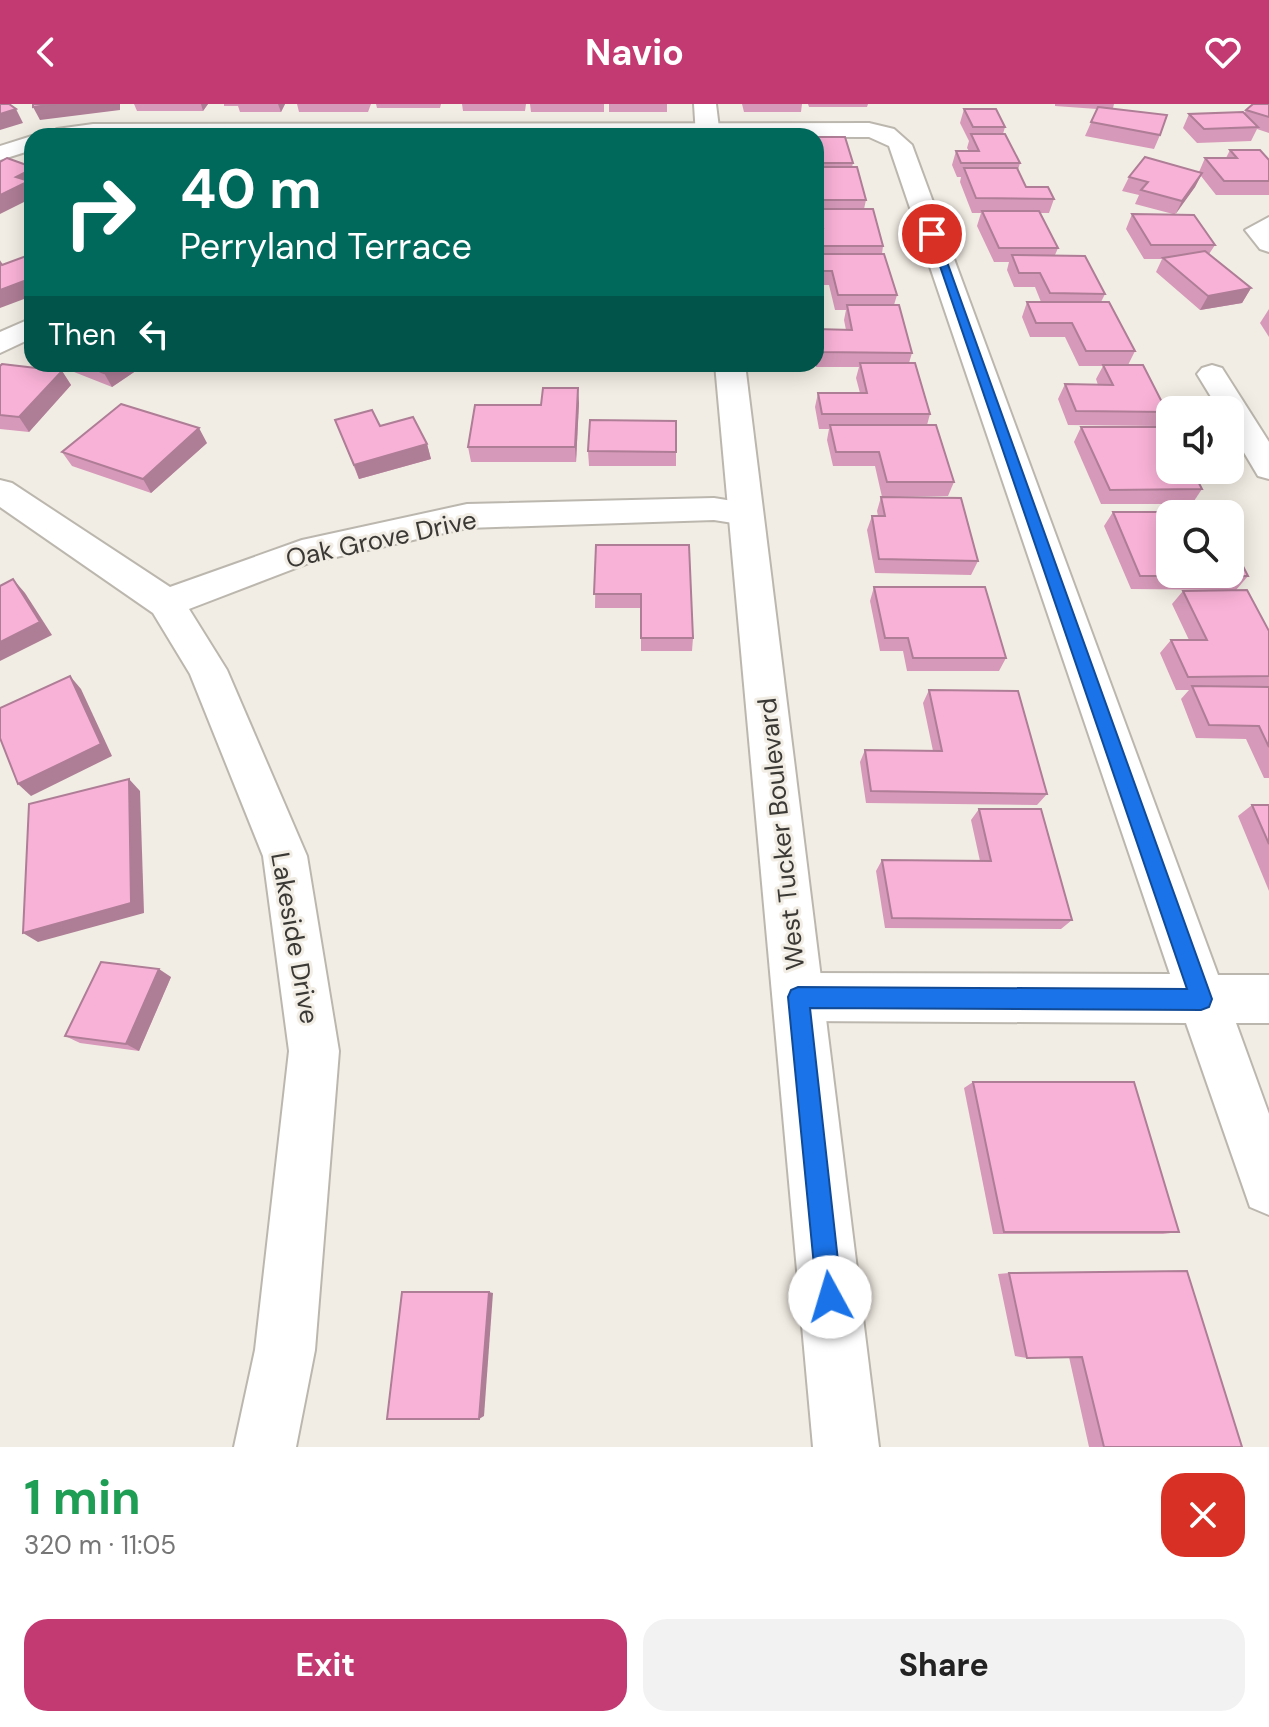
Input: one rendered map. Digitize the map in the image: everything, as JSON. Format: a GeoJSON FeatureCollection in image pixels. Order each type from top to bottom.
{"type":"FeatureCollection","features":[{"type":"Feature","properties":{"kind":"street"},"geometry":{"type":"LineString","coordinates":[[705,104],[707,128]]}},
{"type":"Feature","properties":{"kind":"street"},"geometry":{"type":"LineString","coordinates":[[824,131],[885,132],[894,138],[906,160],[1269,1188]]}},
{"type":"Feature","properties":{"kind":"street"},"geometry":{"type":"LineString","coordinates":[[0,153],[24,146]]}},
{"type":"Feature","properties":{"kind":"street"},"geometry":{"type":"LineString","coordinates":[[1269,224],[1258,230],[1269,244]]}},
{"type":"Feature","properties":{"kind":"street"},"geometry":{"type":"LineString","coordinates":[[0,344],[24,330]]}},
{"type":"Feature","properties":{"kind":"street","name":"West Tucker Boulevard"},"geometry":{"type":"LineString","coordinates":[[731,372],[846,1447]]}},
{"type":"Feature","properties":{"kind":"street"},"geometry":{"type":"LineString","coordinates":[[1212,374],[1269,468]]}},
{"type":"Feature","properties":{"kind":"street","name":"Lakeside Drive"},"geometry":{"type":"LineString","coordinates":[[0,491],[166,603],[208,670],[285,856],[314,1051],[285,1350],[265,1447]]}},
{"type":"Feature","properties":{"kind":"street","name":"Oak Grove Drive"},"geometry":{"type":"LineString","coordinates":[[166,603],[302,552],[467,516],[714,509],[746,513]]}},
{"type":"Feature","properties":{"kind":"street"},"geometry":{"type":"LineString","coordinates":[[798,997],[1269,999]]}},
{"type":"Feature","properties":{"kind":"building"},"geometry":{"type":"Polygon","coordinates":[[[0,104],[9,104],[16,109],[0,114],[0,104]]]}},
{"type":"Feature","properties":{"kind":"building"},"geometry":{"type":"Polygon","coordinates":[[[1253,104],[1269,104],[1269,117],[1246,110],[1253,104]]]}},
{"type":"Feature","properties":{"kind":"building"},"geometry":{"type":"Polygon","coordinates":[[[1098,107],[1167,115],[1160,135],[1091,122],[1098,107]]]}},
{"type":"Feature","properties":{"kind":"building"},"geometry":{"type":"Polygon","coordinates":[[[964,109],[996,109],[1005,127],[973,127],[964,109]]]}},
{"type":"Feature","properties":{"kind":"building"},"geometry":{"type":"Polygon","coordinates":[[[1243,112],[1258,127],[1204,129],[1189,114],[1243,112]]]}},
{"type":"Feature","properties":{"kind":"building"},"geometry":{"type":"Polygon","coordinates":[[[971,134],[1005,134],[1020,163],[961,163],[956,151],[979,151],[971,134]]]}},
{"type":"Feature","properties":{"kind":"building"},"geometry":{"type":"Polygon","coordinates":[[[824,137],[845,137],[853,163],[824,163],[824,137]]]}},
{"type":"Feature","properties":{"kind":"building"},"geometry":{"type":"Polygon","coordinates":[[[1230,150],[1260,150],[1269,160],[1269,181],[1224,181],[1205,158],[1237,158],[1230,150]]]}},
{"type":"Feature","properties":{"kind":"building"},"geometry":{"type":"Polygon","coordinates":[[[1145,157],[1202,173],[1182,201],[1141,190],[1148,182],[1129,177],[1145,157]]]}},
{"type":"Feature","properties":{"kind":"building"},"geometry":{"type":"Polygon","coordinates":[[[7,158],[24,164],[24,173],[16,177],[24,179],[24,183],[0,195],[0,162],[7,158]]]}},
{"type":"Feature","properties":{"kind":"building"},"geometry":{"type":"Polygon","coordinates":[[[824,167],[857,167],[866,200],[824,200],[824,167]]]}},
{"type":"Feature","properties":{"kind":"building"},"geometry":{"type":"Polygon","coordinates":[[[964,168],[1017,168],[1026,187],[1048,187],[1054,199],[976,198],[964,168]]]}},
{"type":"Feature","properties":{"kind":"building"},"geometry":{"type":"Polygon","coordinates":[[[824,209],[873,209],[883,246],[824,246],[824,209]]]}},
{"type":"Feature","properties":{"kind":"building"},"geometry":{"type":"Polygon","coordinates":[[[982,211],[1039,211],[1058,248],[999,248],[982,211]]]}},
{"type":"Feature","properties":{"kind":"building"},"geometry":{"type":"Polygon","coordinates":[[[1132,214],[1194,215],[1215,245],[1151,245],[1132,214]]]}},
{"type":"Feature","properties":{"kind":"building"},"geometry":{"type":"Polygon","coordinates":[[[1205,251],[1251,288],[1208,296],[1163,258],[1205,251]]]}},
{"type":"Feature","properties":{"kind":"building"},"geometry":{"type":"Polygon","coordinates":[[[824,254],[884,254],[897,295],[838,295],[832,271],[824,271],[824,254]]]}},
{"type":"Feature","properties":{"kind":"building"},"geometry":{"type":"Polygon","coordinates":[[[1012,255],[1085,256],[1105,294],[1050,293],[1040,273],[1019,273],[1012,255]]]}},
{"type":"Feature","properties":{"kind":"building"},"geometry":{"type":"Polygon","coordinates":[[[24,257],[24,281],[0,290],[0,262],[2,265],[24,257]]]}},
{"type":"Feature","properties":{"kind":"building"},"geometry":{"type":"Polygon","coordinates":[[[1027,302],[1109,302],[1135,351],[1086,351],[1072,323],[1036,323],[1027,302]]]}},
{"type":"Feature","properties":{"kind":"building"},"geometry":{"type":"Polygon","coordinates":[[[847,305],[899,305],[912,353],[824,352],[824,329],[852,330],[847,305]]]}},
{"type":"Feature","properties":{"kind":"building"},"geometry":{"type":"Polygon","coordinates":[[[860,363],[915,363],[930,414],[822,414],[818,393],[867,393],[860,363]]]}},
{"type":"Feature","properties":{"kind":"building"},"geometry":{"type":"Polygon","coordinates":[[[1103,365],[1143,365],[1159,396],[1156,396],[1156,412],[1076,411],[1065,384],[1113,385],[1103,365]]]}},
{"type":"Feature","properties":{"kind":"building"},"geometry":{"type":"Polygon","coordinates":[[[0,366],[24,367],[24,372],[61,372],[19,417],[0,415],[0,366]]]}},
{"type":"Feature","properties":{"kind":"building"},"geometry":{"type":"Polygon","coordinates":[[[543,388],[578,388],[575,447],[468,447],[475,405],[541,405],[543,388]]]}},
{"type":"Feature","properties":{"kind":"building"},"geometry":{"type":"Polygon","coordinates":[[[121,404],[199,428],[143,479],[62,452],[121,404]]]}},
{"type":"Feature","properties":{"kind":"building"},"geometry":{"type":"Polygon","coordinates":[[[372,410],[380,426],[413,417],[427,444],[354,465],[335,420],[372,410]]]}},
{"type":"Feature","properties":{"kind":"building"},"geometry":{"type":"Polygon","coordinates":[[[590,420],[676,421],[676,452],[588,451],[590,420]]]}},
{"type":"Feature","properties":{"kind":"building"},"geometry":{"type":"Polygon","coordinates":[[[830,425],[936,425],[954,482],[887,482],[879,452],[836,452],[830,425]]]}},
{"type":"Feature","properties":{"kind":"building"},"geometry":{"type":"Polygon","coordinates":[[[1081,427],[1156,427],[1156,484],[1199,484],[1202,489],[1110,490],[1081,427]]]}},
{"type":"Feature","properties":{"kind":"building"},"geometry":{"type":"Polygon","coordinates":[[[881,497],[961,498],[978,561],[879,559],[872,516],[885,516],[881,497]]]}},
{"type":"Feature","properties":{"kind":"building"},"geometry":{"type":"Polygon","coordinates":[[[1113,512],[1156,512],[1156,576],[1140,576],[1113,512]]]}},
{"type":"Feature","properties":{"kind":"building"},"geometry":{"type":"Polygon","coordinates":[[[596,545],[689,545],[693,638],[641,638],[641,594],[594,594],[596,545]]]}},
{"type":"Feature","properties":{"kind":"building"},"geometry":{"type":"Polygon","coordinates":[[[13,579],[40,622],[0,642],[0,586],[13,579]]]}},
{"type":"Feature","properties":{"kind":"building"},"geometry":{"type":"Polygon","coordinates":[[[874,587],[985,587],[1006,658],[913,658],[908,638],[885,638],[874,587]]]}},
{"type":"Feature","properties":{"kind":"building"},"geometry":{"type":"Polygon","coordinates":[[[1247,590],[1269,631],[1269,676],[1188,677],[1171,640],[1207,640],[1183,591],[1247,590]]]}},
{"type":"Feature","properties":{"kind":"building"},"geometry":{"type":"Polygon","coordinates":[[[70,676],[101,744],[18,784],[0,738],[0,708],[70,676]]]}},
{"type":"Feature","properties":{"kind":"building"},"geometry":{"type":"Polygon","coordinates":[[[1192,686],[1269,687],[1269,747],[1259,726],[1209,725],[1192,686]]]}},
{"type":"Feature","properties":{"kind":"building"},"geometry":{"type":"Polygon","coordinates":[[[929,690],[1018,691],[1047,794],[871,791],[865,750],[942,751],[929,690]]]}},
{"type":"Feature","properties":{"kind":"building"},"geometry":{"type":"Polygon","coordinates":[[[129,779],[131,903],[23,933],[29,804],[129,779]]]}},
{"type":"Feature","properties":{"kind":"building"},"geometry":{"type":"Polygon","coordinates":[[[1252,805],[1269,805],[1269,844],[1252,805]]]}},
{"type":"Feature","properties":{"kind":"building"},"geometry":{"type":"Polygon","coordinates":[[[979,809],[1041,809],[1072,920],[892,918],[882,860],[991,861],[979,809]]]}},
{"type":"Feature","properties":{"kind":"building"},"geometry":{"type":"Polygon","coordinates":[[[101,962],[159,969],[126,1044],[65,1036],[101,962]]]}},
{"type":"Feature","properties":{"kind":"building"},"geometry":{"type":"Polygon","coordinates":[[[973,1082],[1134,1082],[1179,1232],[1004,1232],[973,1082]]]}},
{"type":"Feature","properties":{"kind":"building"},"geometry":{"type":"Polygon","coordinates":[[[1187,1271],[1242,1447],[1104,1447],[1082,1357],[1027,1358],[1009,1273],[1187,1271]]]}},
{"type":"Feature","properties":{"kind":"building"},"geometry":{"type":"Polygon","coordinates":[[[402,1292],[489,1292],[479,1419],[387,1419],[402,1292]]]}},
{"type":"Feature","properties":{"kind":"route"},"geometry":{"type":"LineString","coordinates":[[830,1297],[798,997],[1201,999],[932,234]]}}]}
